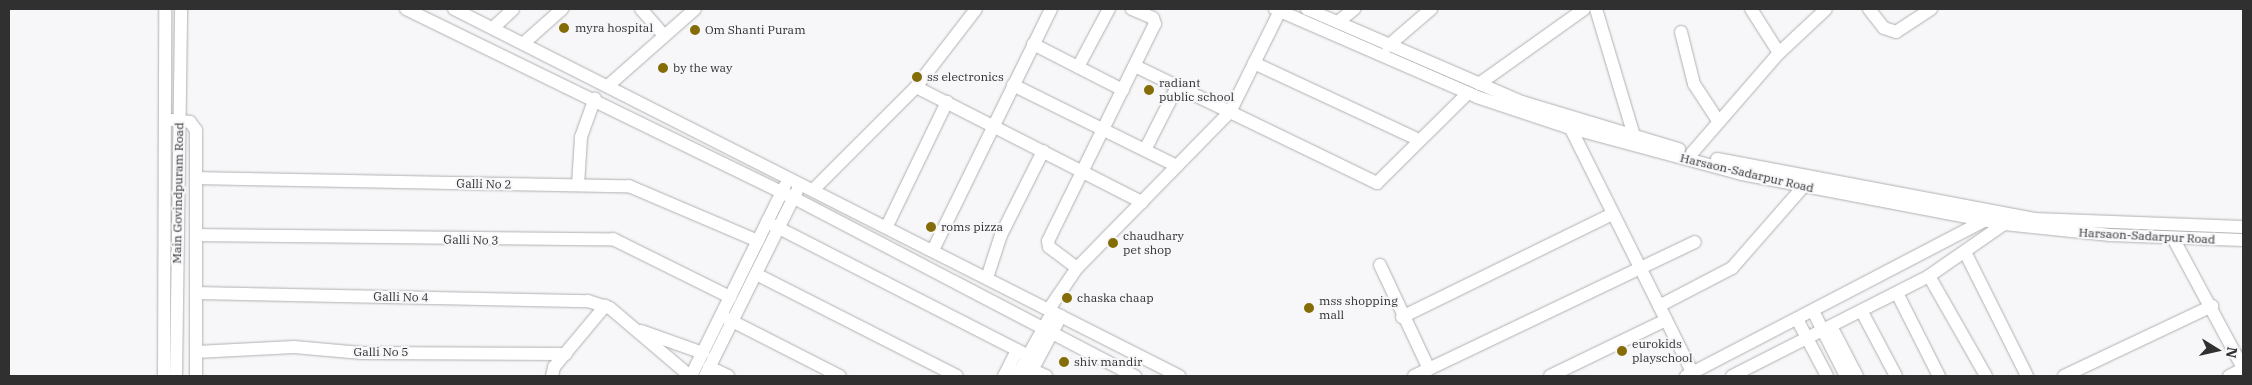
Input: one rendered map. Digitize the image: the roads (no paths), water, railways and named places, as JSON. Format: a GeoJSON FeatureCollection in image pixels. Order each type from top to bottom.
{"type":"FeatureCollection","features":[{"type":"Feature","properties":{"kind":"street","name":"Main Govindpuram Road"},"geometry":{"type":"LineString","coordinates":[[164,376],[165,9]]}},
{"type":"Feature","properties":{"kind":"street","name":"Main Govindpuram Road"},"geometry":{"type":"LineString","coordinates":[[176,376],[181,9]]}},
{"type":"Feature","properties":{"kind":"street"},"geometry":{"type":"LineString","coordinates":[[406,9],[595,98],[788,195],[1135,376]]}},
{"type":"Feature","properties":{"kind":"street"},"geometry":{"type":"LineString","coordinates":[[454,9],[610,84],[1179,376]]}},
{"type":"Feature","properties":{"kind":"street"},"geometry":{"type":"LineString","coordinates":[[494,27],[513,9]]}},
{"type":"Feature","properties":{"kind":"street"},"geometry":{"type":"LineString","coordinates":[[526,42],[562,9]]}},
{"type":"Feature","properties":{"kind":"street"},"geometry":{"type":"LineString","coordinates":[[641,9],[664,35]]}},
{"type":"Feature","properties":{"kind":"street"},"geometry":{"type":"LineString","coordinates":[[610,84],[695,9]]}},
{"type":"Feature","properties":{"kind":"street"},"geometry":{"type":"LineString","coordinates":[[814,189],[916,86],[976,9]]}},
{"type":"Feature","properties":{"kind":"street"},"geometry":{"type":"LineString","coordinates":[[933,250],[1051,9]]}},
{"type":"Feature","properties":{"kind":"street"},"geometry":{"type":"LineString","coordinates":[[1078,67],[1108,9]]}},
{"type":"Feature","properties":{"kind":"street"},"geometry":{"type":"LineString","coordinates":[[1077,268],[1048,245],[1155,22],[1132,9]]}},
{"type":"Feature","properties":{"kind":"street","name":"Harsaon-Sadarpur Road"},"geometry":{"type":"LineString","coordinates":[[1308,9],[1388,46],[1569,122],[1634,136],[1692,153],[2005,217],[2173,238],[2243,240]]}},
{"type":"Feature","properties":{"kind":"street"},"geometry":{"type":"LineString","coordinates":[[1338,22],[1354,9]]}},
{"type":"Feature","properties":{"kind":"street"},"geometry":{"type":"LineString","coordinates":[[1388,46],[1431,9]]}},
{"type":"Feature","properties":{"kind":"street"},"geometry":{"type":"LineString","coordinates":[[1479,84],[1584,9]]}},
{"type":"Feature","properties":{"kind":"street"},"geometry":{"type":"LineString","coordinates":[[1596,9],[1634,136]]}},
{"type":"Feature","properties":{"kind":"street"},"geometry":{"type":"LineString","coordinates":[[1751,9],[1779,53]]}},
{"type":"Feature","properties":{"kind":"street"},"geometry":{"type":"LineString","coordinates":[[1692,153],[1779,53],[1826,9]]}},
{"type":"Feature","properties":{"kind":"street"},"geometry":{"type":"LineString","coordinates":[[1869,9],[1884,28],[1896,32],[1931,9]]}},
{"type":"Feature","properties":{"kind":"street"},"geometry":{"type":"LineString","coordinates":[[1004,376],[1026,365],[1047,331],[1054,312],[1077,268],[1230,112],[1278,10]]}},
{"type":"Feature","properties":{"kind":"street","name":"Harsaon-Sadarpur Road"},"geometry":{"type":"LineString","coordinates":[[1278,10],[1468,93],[1803,186],[1984,221],[2005,217],[2243,227]]}},
{"type":"Feature","properties":{"kind":"street"},"geometry":{"type":"LineString","coordinates":[[1681,32],[1694,84],[1719,122]]}},
{"type":"Feature","properties":{"kind":"street"},"geometry":{"type":"LineString","coordinates":[[1033,44],[1123,90]]}},
{"type":"Feature","properties":{"kind":"street"},"geometry":{"type":"LineString","coordinates":[[1254,63],[1419,140]]}},
{"type":"Feature","properties":{"kind":"street"},"geometry":{"type":"LineString","coordinates":[[1135,66],[1375,183],[1382,182],[1419,140],[1468,93]]}},
{"type":"Feature","properties":{"kind":"street"},"geometry":{"type":"LineString","coordinates":[[1013,85],[1177,166]]}},
{"type":"Feature","properties":{"kind":"street"},"geometry":{"type":"LineString","coordinates":[[916,86],[1142,202]]}},
{"type":"Feature","properties":{"kind":"street"},"geometry":{"type":"LineString","coordinates":[[1145,150],[1177,87]]}},
{"type":"Feature","properties":{"kind":"street"},"geometry":{"type":"LineString","coordinates":[[578,185],[581,137],[595,98]]}},
{"type":"Feature","properties":{"kind":"street"},"geometry":{"type":"LineString","coordinates":[[887,226],[946,102]]}},
{"type":"Feature","properties":{"kind":"street"},"geometry":{"type":"LineString","coordinates":[[165,120],[190,122],[196,130],[198,178],[196,376]]}},
{"type":"Feature","properties":{"kind":"street"},"geometry":{"type":"LineString","coordinates":[[1569,122],[1691,375],[1814,313],[1984,221]]}},
{"type":"Feature","properties":{"kind":"street"},"geometry":{"type":"LineString","coordinates":[[987,278],[1001,235],[1043,151]]}},
{"type":"Feature","properties":{"kind":"street","name":"Galli No 2"},"geometry":{"type":"LineString","coordinates":[[198,178],[629,186],[758,241]]}},
{"type":"Feature","properties":{"kind":"street"},"geometry":{"type":"LineString","coordinates":[[552,376],[566,354],[605,306],[688,375],[756,274],[773,225],[796,180]]}},
{"type":"Feature","properties":{"kind":"street"},"geometry":{"type":"LineString","coordinates":[[1659,306],[1732,268],[1803,186]]}},
{"type":"Feature","properties":{"kind":"street"},"geometry":{"type":"LineString","coordinates":[[1402,317],[1612,214]]}},
{"type":"Feature","properties":{"kind":"street"},"geometry":{"type":"LineString","coordinates":[[1733,353],[1740,374],[1862,312],[1966,254],[2005,217]]}},
{"type":"Feature","properties":{"kind":"street"},"geometry":{"type":"LineString","coordinates":[[728,376],[707,371],[726,318],[730,297],[758,241],[773,225]]}},
{"type":"Feature","properties":{"kind":"street"},"geometry":{"type":"LineString","coordinates":[[773,225],[1045,376]]}},
{"type":"Feature","properties":{"kind":"street","name":"Galli No 3"},"geometry":{"type":"LineString","coordinates":[[197,235],[612,239],[730,297]]}},
{"type":"Feature","properties":{"kind":"street"},"geometry":{"type":"LineString","coordinates":[[2173,238],[2212,306],[2243,368],[2229,376]]}},
{"type":"Feature","properties":{"kind":"street"},"geometry":{"type":"LineString","coordinates":[[1414,376],[1695,242]]}},
{"type":"Feature","properties":{"kind":"street"},"geometry":{"type":"LineString","coordinates":[[1966,254],[2027,376]]}},
{"type":"Feature","properties":{"kind":"street"},"geometry":{"type":"LineString","coordinates":[[1380,264],[1402,317],[1428,369]]}},
{"type":"Feature","properties":{"kind":"street"},"geometry":{"type":"LineString","coordinates":[[756,274],[957,376]]}},
{"type":"Feature","properties":{"kind":"street"},"geometry":{"type":"LineString","coordinates":[[1928,276],[1986,376]]}},
{"type":"Feature","properties":{"kind":"street","name":"Galli No 4"},"geometry":{"type":"LineString","coordinates":[[196,293],[588,301],[605,306]]}},
{"type":"Feature","properties":{"kind":"street"},"geometry":{"type":"LineString","coordinates":[[1897,293],[1939,376]]}},
{"type":"Feature","properties":{"kind":"street"},"geometry":{"type":"LineString","coordinates":[[2064,376],[2212,306]]}},
{"type":"Feature","properties":{"kind":"street"},"geometry":{"type":"LineString","coordinates":[[1862,312],[1896,376]]}},
{"type":"Feature","properties":{"kind":"street"},"geometry":{"type":"LineString","coordinates":[[1814,313],[1828,330],[1857,376]]}},
{"type":"Feature","properties":{"kind":"street"},"geometry":{"type":"LineString","coordinates":[[726,318],[840,376]]}},
{"type":"Feature","properties":{"kind":"street"},"geometry":{"type":"LineString","coordinates":[[1550,376],[1666,320]]}},
{"type":"Feature","properties":{"kind":"street"},"geometry":{"type":"LineString","coordinates":[[1798,321],[1827,376]]}},
{"type":"Feature","properties":{"kind":"street"},"geometry":{"type":"LineString","coordinates":[[634,329],[702,352]]}},
{"type":"Feature","properties":{"kind":"street"},"geometry":{"type":"LineString","coordinates":[[1828,330],[1846,376]]}},
{"type":"Feature","properties":{"kind":"street","name":"Galli No 5"},"geometry":{"type":"LineString","coordinates":[[196,352],[294,347],[362,353],[566,354]]}},
{"type":"Feature","properties":{"kind":"place","name":"myra hospital"},"geometry":{"type":"Point","coordinates":[564,28]}},
{"type":"Feature","properties":{"kind":"place","name":"Om Shanti Puram"},"geometry":{"type":"Point","coordinates":[695,30]}},
{"type":"Feature","properties":{"kind":"place","name":"by the way"},"geometry":{"type":"Point","coordinates":[663,68]}},
{"type":"Feature","properties":{"kind":"place","name":"ss electronics"},"geometry":{"type":"Point","coordinates":[917,77]}},
{"type":"Feature","properties":{"kind":"place","name":"radiant public school"},"geometry":{"type":"Point","coordinates":[1149,90]}},
{"type":"Feature","properties":{"kind":"place","name":"roms pizza"},"geometry":{"type":"Point","coordinates":[931,227]}},
{"type":"Feature","properties":{"kind":"place","name":"chaudhary pet shop"},"geometry":{"type":"Point","coordinates":[1113,243]}},
{"type":"Feature","properties":{"kind":"place","name":"chaska chaap"},"geometry":{"type":"Point","coordinates":[1067,298]}},
{"type":"Feature","properties":{"kind":"place","name":"mss shopping mall"},"geometry":{"type":"Point","coordinates":[1309,308]}},
{"type":"Feature","properties":{"kind":"place","name":"eurokids playschool"},"geometry":{"type":"Point","coordinates":[1622,351]}},
{"type":"Feature","properties":{"kind":"place","name":"shiv mandir"},"geometry":{"type":"Point","coordinates":[1064,362]}}]}
